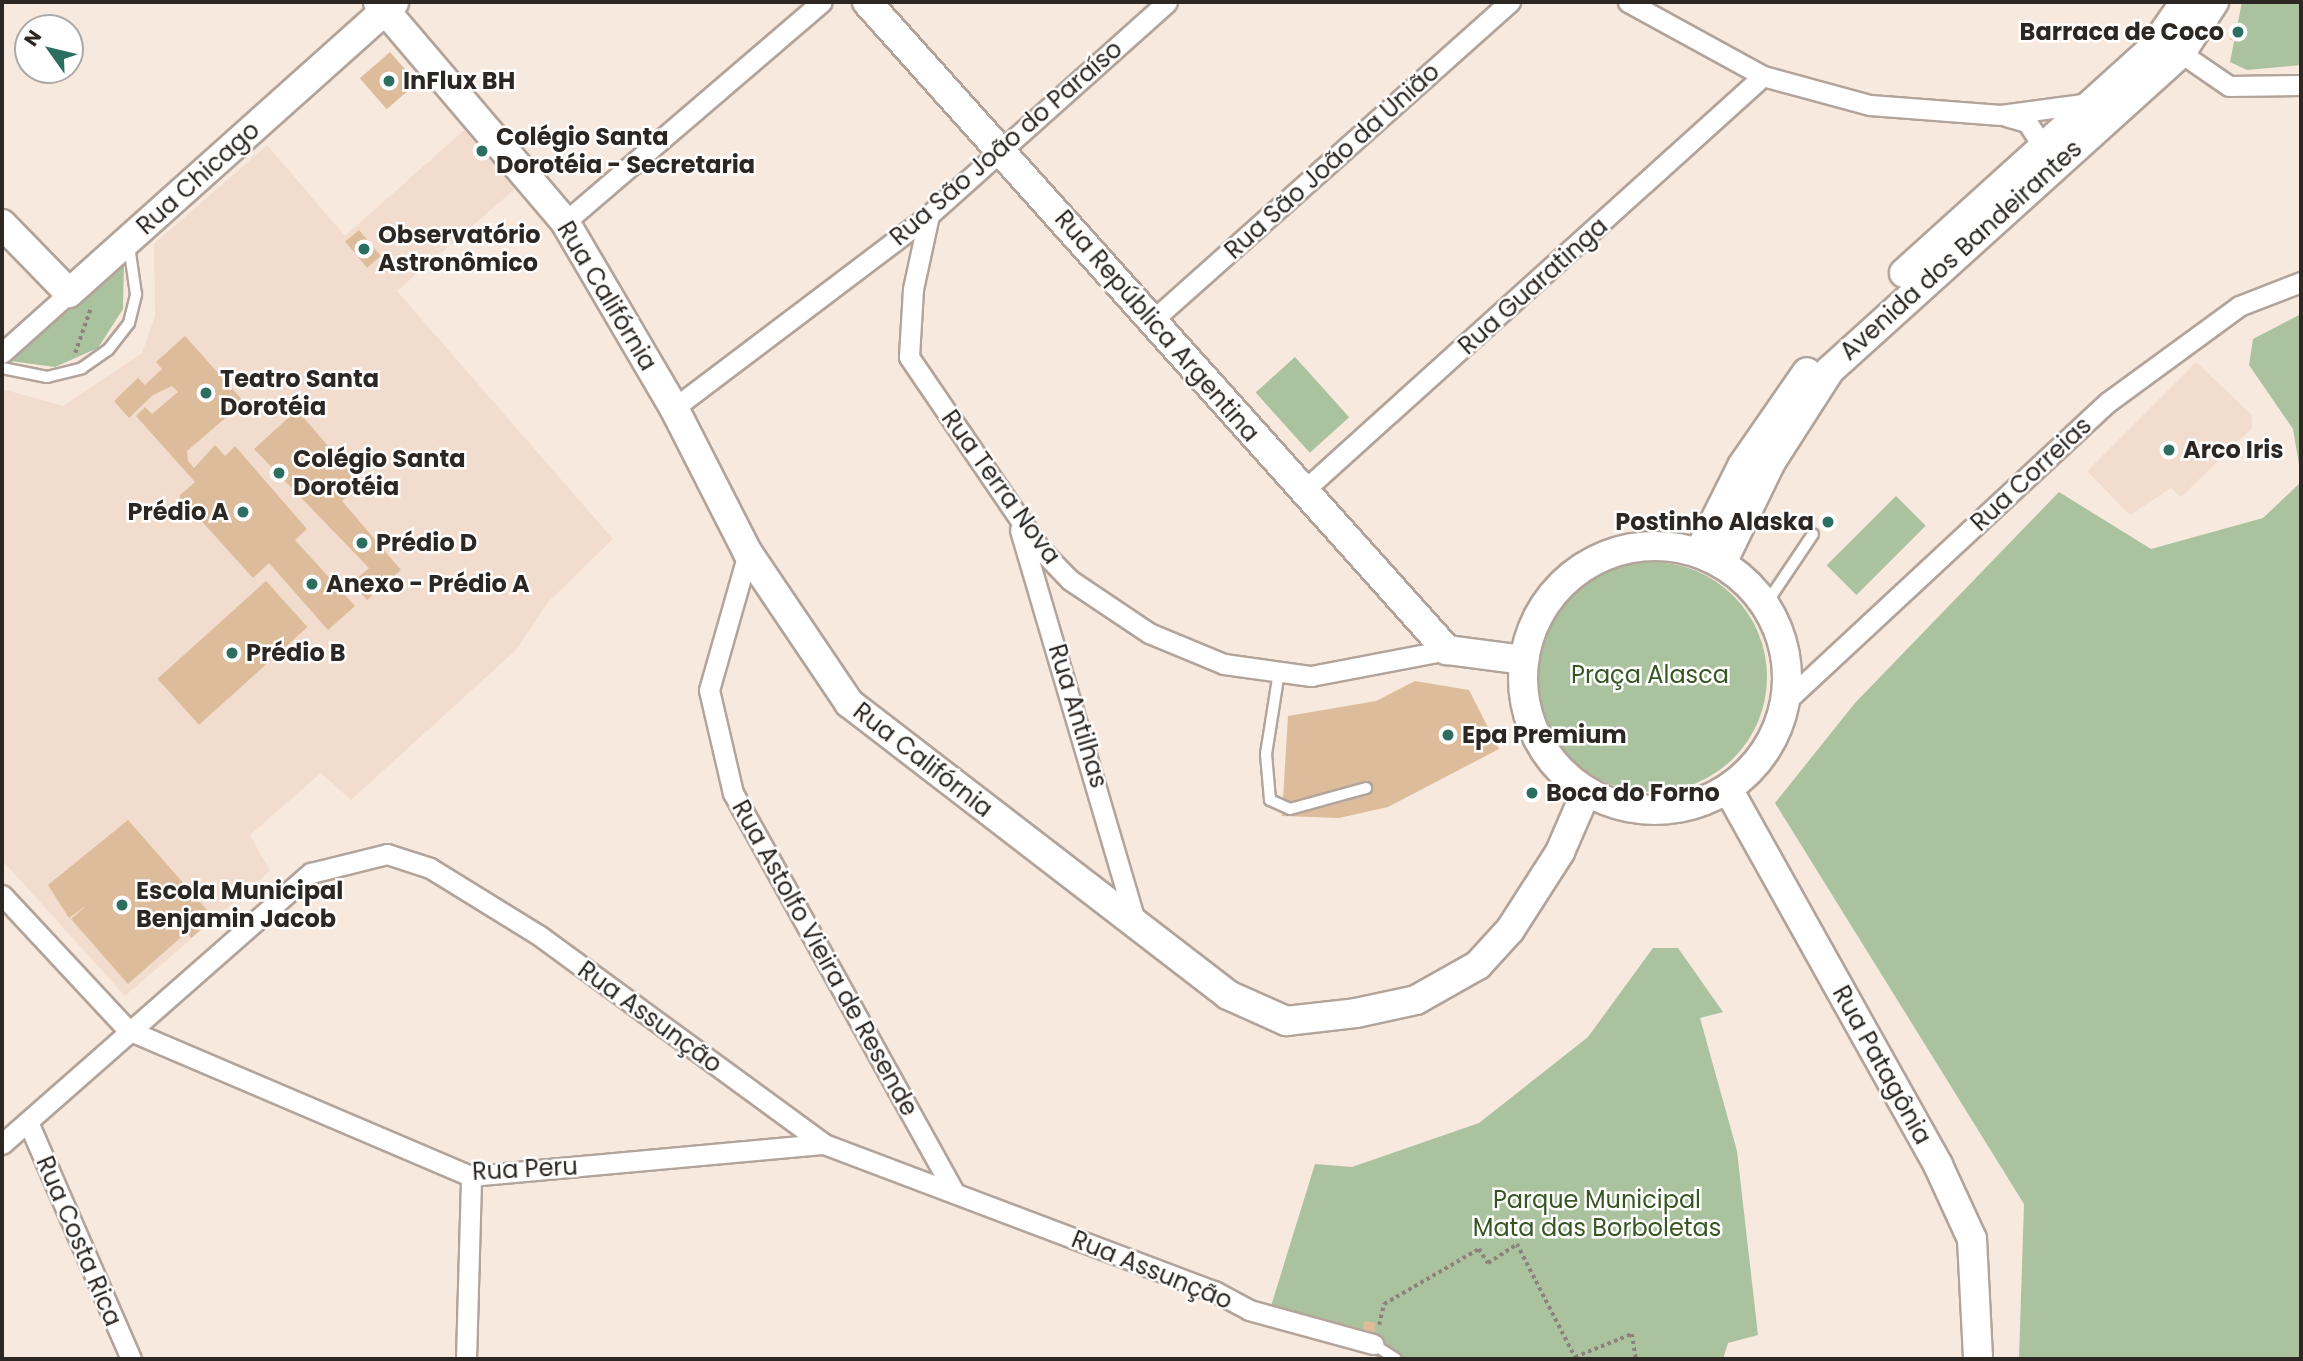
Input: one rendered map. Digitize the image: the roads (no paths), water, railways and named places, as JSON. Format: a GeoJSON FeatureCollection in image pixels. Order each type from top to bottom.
{"type":"FeatureCollection","features":[{"type":"Feature","properties":{"kind":"street"},"geometry":{"type":"LineString","coordinates":[[565,222],[822,2]]}},
{"type":"Feature","properties":{"kind":"street","name":"Rua República Argentina"},"geometry":{"type":"LineString","coordinates":[[867,2],[1154,319],[1301,493],[1447,650]]}},
{"type":"Feature","properties":{"kind":"street","name":"Rua São João do Paraíso"},"geometry":{"type":"LineString","coordinates":[[674,408],[929,215],[1000,146],[1167,2]]}},
{"type":"Feature","properties":{"kind":"street","name":"Rua São João da União"},"geometry":{"type":"LineString","coordinates":[[1154,319],[1510,2]]}},
{"type":"Feature","properties":{"kind":"street"},"geometry":{"type":"LineString","coordinates":[[1628,2],[1763,76],[1870,105],[2001,115],[2027,122],[2042,145]]}},
{"type":"Feature","properties":{"kind":"street","name":"Avenida dos Bandeirantes"},"geometry":{"type":"LineString","coordinates":[[1710,557],[1830,370],[2181,53],[2214,2]]}},
{"type":"Feature","properties":{"kind":"street","name":"Rua Califórnia"},"geometry":{"type":"LineString","coordinates":[[386,4],[565,222],[674,408],[748,553],[849,703],[1135,920],[1228,995],[1286,1021],[1416,1000],[1478,965],[1510,930],[1560,852],[1586,792]]}},
{"type":"Feature","properties":{"kind":"street","name":"Rua Chicago"},"geometry":{"type":"LineString","coordinates":[[2,353],[81,295],[128,242],[386,4]]}},
{"type":"Feature","properties":{"kind":"street"},"geometry":{"type":"LineString","coordinates":[[2173,10],[2181,53],[2229,86],[2301,85]]}},
{"type":"Feature","properties":{"kind":"street","name":"Avenida dos Bandeirantes"},"geometry":{"type":"LineString","coordinates":[[1710,557],[1742,466],[1817,359],[2042,145],[2090,103],[2173,10]]}},
{"type":"Feature","properties":{"kind":"street","name":"Rua Guaratinga"},"geometry":{"type":"LineString","coordinates":[[1301,493],[1763,76]]}},
{"type":"Feature","properties":{"kind":"street"},"geometry":{"type":"LineString","coordinates":[[2001,115],[2090,103]]}},
{"type":"Feature","properties":{"kind":"street","name":"Rua Terra Nova"},"geometry":{"type":"LineString","coordinates":[[929,215],[913,289],[909,357],[1015,512],[1070,580],[1107,608],[1224,664],[1311,676],[1447,650],[1524,660]]}},
{"type":"Feature","properties":{"kind":"street"},"geometry":{"type":"LineString","coordinates":[[2,224],[81,295]]}},
{"type":"Feature","properties":{"kind":"street","name":"Rua Correias"},"geometry":{"type":"LineString","coordinates":[[1786,701],[2108,402],[2239,306],[2301,282]]}},
{"type":"Feature","properties":{"kind":"street","name":"Rua Antilhas"},"geometry":{"type":"LineString","coordinates":[[1015,512],[1135,920]]}},
{"type":"Feature","properties":{"kind":"street"},"geometry":{"type":"LineString","coordinates":[[1660,545],[1710,557],[1766,604],[1783,645],[1786,701],[1762,755],[1728,789],[1694,805],[1657,811],[1620,807],[1586,792],[1565,777],[1535,735],[1524,699],[1524,660],[1535,623],[1556,590],[1586,565],[1622,549],[1660,545]]}},
{"type":"Feature","properties":{"kind":"street","name":"Rua Astolfo Vieira de Resende"},"geometry":{"type":"LineString","coordinates":[[748,553],[709,691],[733,793],[955,1193]]}},
{"type":"Feature","properties":{"kind":"street","name":"Rua Patagônia"},"geometry":{"type":"LineString","coordinates":[[1728,789],[1938,1165],[1972,1239],[1978,1359]]}},
{"type":"Feature","properties":{"kind":"street","name":"Rua Assunção"},"geometry":{"type":"LineString","coordinates":[[2,1144],[128,1030],[311,873],[387,854],[430,868],[495,906],[824,1144],[1249,1310],[1373,1344]]}},
{"type":"Feature","properties":{"kind":"street"},"geometry":{"type":"LineString","coordinates":[[2,895],[128,1030]]}},
{"type":"Feature","properties":{"kind":"street","name":"Rua Peru"},"geometry":{"type":"LineString","coordinates":[[128,1030],[471,1176],[824,1144]]}},
{"type":"Feature","properties":{"kind":"street","name":"Rua Costa Rica"},"geometry":{"type":"LineString","coordinates":[[28,1122],[131,1359]]}},
{"type":"Feature","properties":{"kind":"street"},"geometry":{"type":"LineString","coordinates":[[466,1359],[471,1176]]}},
{"type":"Feature","properties":{"kind":"lane"},"geometry":{"type":"LineString","coordinates":[[2,368],[47,377],[82,368],[108,350],[129,323],[136,293],[128,242]]}},
{"type":"Feature","properties":{"kind":"lane"},"geometry":{"type":"LineString","coordinates":[[1766,604],[1813,534]]}},
{"type":"Feature","properties":{"kind":"lane"},"geometry":{"type":"LineString","coordinates":[[1279,672],[1266,754],[1273,804],[1290,809],[1366,788]]}},
{"type":"Feature","properties":{"kind":"lane"},"geometry":{"type":"LineString","coordinates":[[1373,1344],[1396,1359]]}},
{"type":"Feature","properties":{"kind":"place","name":"Barraca de Coco"},"geometry":{"type":"Point","coordinates":[2238,32]}},
{"type":"Feature","properties":{"kind":"place","name":"InFlux BH"},"geometry":{"type":"Point","coordinates":[389,81]}},
{"type":"Feature","properties":{"kind":"place","name":"Colégio Santa Dorotéia - Secretaria"},"geometry":{"type":"Point","coordinates":[482,151]}},
{"type":"Feature","properties":{"kind":"place","name":"Observatório Astronômico"},"geometry":{"type":"Point","coordinates":[364,249]}},
{"type":"Feature","properties":{"kind":"place","name":"Teatro Santa Dorotéia"},"geometry":{"type":"Point","coordinates":[206,393]}},
{"type":"Feature","properties":{"kind":"place","name":"Arco Iris"},"geometry":{"type":"Point","coordinates":[2169,450]}},
{"type":"Feature","properties":{"kind":"place","name":"Colégio Santa Dorotéia"},"geometry":{"type":"Point","coordinates":[279,473]}},
{"type":"Feature","properties":{"kind":"place","name":"Prédio A"},"geometry":{"type":"Point","coordinates":[243,512]}},
{"type":"Feature","properties":{"kind":"place","name":"Postinho Alaska"},"geometry":{"type":"Point","coordinates":[1828,522]}},
{"type":"Feature","properties":{"kind":"place","name":"Prédio D"},"geometry":{"type":"Point","coordinates":[362,543]}},
{"type":"Feature","properties":{"kind":"place","name":"Anexo - Prédio A"},"geometry":{"type":"Point","coordinates":[312,584]}},
{"type":"Feature","properties":{"kind":"place","name":"Prédio B"},"geometry":{"type":"Point","coordinates":[232,653]}},
{"type":"Feature","properties":{"kind":"place","name":"Epa Premium"},"geometry":{"type":"Point","coordinates":[1448,735]}},
{"type":"Feature","properties":{"kind":"place","name":"Boca do Forno"},"geometry":{"type":"Point","coordinates":[1532,793]}},
{"type":"Feature","properties":{"kind":"place","name":"Escola Municipal Benjamin Jacob"},"geometry":{"type":"Point","coordinates":[122,905]}},
{"type":"Feature","properties":{"kind":"park label","name":"Praça Alasca"},"geometry":{"type":"Point","coordinates":[1650,675]}},
{"type":"Feature","properties":{"kind":"park label","name":"Parque Municipal Mata das Borboletas"},"geometry":{"type":"Point","coordinates":[1597,1214]}}]}
